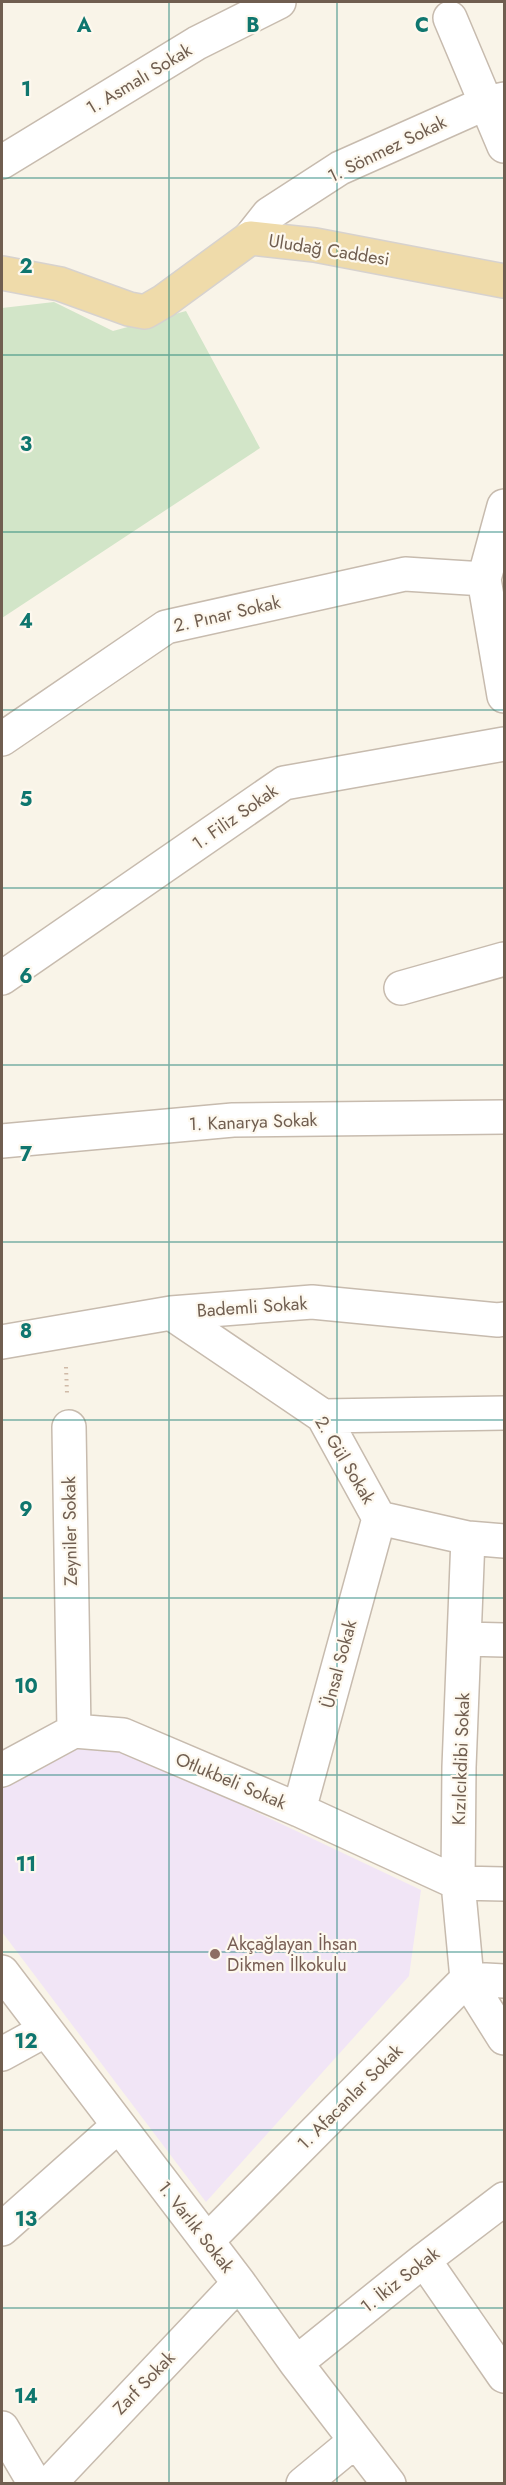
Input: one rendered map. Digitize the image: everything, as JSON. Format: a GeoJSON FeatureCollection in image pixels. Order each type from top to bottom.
{"type":"FeatureCollection","features":[{"type":"Feature","properties":{"kind":"main road","name":"Uludağ Caddesi"},"geometry":{"type":"LineString","coordinates":[[2,273],[60,284],[129,309],[145,312],[164,301],[250,237],[315,245],[504,281]]}},
{"type":"Feature","properties":{"kind":"street","name":"1. Asmalı Sokak"},"geometry":{"type":"LineString","coordinates":[[2,162],[196,44],[279,2]]}},
{"type":"Feature","properties":{"kind":"street"},"geometry":{"type":"LineString","coordinates":[[450,18],[495,101],[504,146]]}},
{"type":"Feature","properties":{"kind":"street","name":"1. Sönmez Sokak"},"geometry":{"type":"LineString","coordinates":[[250,237],[269,214],[340,168],[495,101]]}},
{"type":"Feature","properties":{"kind":"street"},"geometry":{"type":"LineString","coordinates":[[504,506],[484,579],[504,696]]}},
{"type":"Feature","properties":{"kind":"street","name":"2. Pınar Sokak"},"geometry":{"type":"LineString","coordinates":[[2,739],[166,627],[405,574],[484,579]]}},
{"type":"Feature","properties":{"kind":"street","name":"1. Filiz Sokak"},"geometry":{"type":"LineString","coordinates":[[2,978],[284,783],[504,744]]}},
{"type":"Feature","properties":{"kind":"street"},"geometry":{"type":"LineString","coordinates":[[401,988],[504,959]]}},
{"type":"Feature","properties":{"kind":"street","name":"1. Kanarya Sokak"},"geometry":{"type":"LineString","coordinates":[[2,1141],[232,1120],[504,1117]]}},
{"type":"Feature","properties":{"kind":"street","name":"Bademli Sokak"},"geometry":{"type":"LineString","coordinates":[[2,1342],[171,1313],[312,1302],[502,1327]]}},
{"type":"Feature","properties":{"kind":"street","name":"2. Gül Sokak"},"geometry":{"type":"LineString","coordinates":[[171,1313],[323,1416],[379,1518],[468,1538],[504,1541]]}},
{"type":"Feature","properties":{"kind":"street"},"geometry":{"type":"LineString","coordinates":[[323,1416],[504,1413]]}},
{"type":"Feature","properties":{"kind":"street","name":"Zeyniler Sokak"},"geometry":{"type":"LineString","coordinates":[[69,1426],[74,1731]]}},
{"type":"Feature","properties":{"kind":"street","name":"Ünsal Sokak"},"geometry":{"type":"LineString","coordinates":[[299,1809],[379,1518]]}},
{"type":"Feature","properties":{"kind":"street","name":"Kızılcıkdibi Sokak"},"geometry":{"type":"LineString","coordinates":[[467,1979],[458,1883],[468,1538]]}},
{"type":"Feature","properties":{"kind":"street"},"geometry":{"type":"LineString","coordinates":[[465,1639],[504,1640]]}},
{"type":"Feature","properties":{"kind":"street"},"geometry":{"type":"LineString","coordinates":[[2,1770],[74,1731]]}},
{"type":"Feature","properties":{"kind":"street","name":"Otlukbeli Sokak"},"geometry":{"type":"LineString","coordinates":[[74,1731],[123,1735],[299,1809],[458,1883]]}},
{"type":"Feature","properties":{"kind":"street"},"geometry":{"type":"LineString","coordinates":[[458,1883],[504,1884]]}},
{"type":"Feature","properties":{"kind":"street","name":"1. Varlık Sokak"},"geometry":{"type":"LineString","coordinates":[[2,1972],[44,2031],[239,2283],[296,2363],[389,2484]]}},
{"type":"Feature","properties":{"kind":"street"},"geometry":{"type":"LineString","coordinates":[[467,1979],[504,1981]]}},
{"type":"Feature","properties":{"kind":"street"},"geometry":{"type":"LineString","coordinates":[[467,1979],[504,2038]]}},
{"type":"Feature","properties":{"kind":"street","name":"1. Afacanlar Sokak"},"geometry":{"type":"LineString","coordinates":[[207,2241],[467,1979]]}},
{"type":"Feature","properties":{"kind":"street"},"geometry":{"type":"LineString","coordinates":[[2,2054],[44,2031]]}},
{"type":"Feature","properties":{"kind":"street"},"geometry":{"type":"LineString","coordinates":[[2,2229],[118,2126]]}},
{"type":"Feature","properties":{"kind":"street","name":"1. İkiz Sokak"},"geometry":{"type":"LineString","coordinates":[[296,2363],[504,2199]]}},
{"type":"Feature","properties":{"kind":"street"},"geometry":{"type":"LineString","coordinates":[[424,2260],[504,2376]]}},
{"type":"Feature","properties":{"kind":"street","name":"Zarf Sokak"},"geometry":{"type":"LineString","coordinates":[[49,2484],[239,2283]]}},
{"type":"Feature","properties":{"kind":"street"},"geometry":{"type":"LineString","coordinates":[[2,2428],[35,2484]]}},
{"type":"Feature","properties":{"kind":"street"},"geometry":{"type":"LineString","coordinates":[[303,2484],[355,2441]]}},
{"type":"Feature","properties":{"kind":"path"},"geometry":{"type":"LineString","coordinates":[[64,1332],[69,1426]]}},
{"type":"Feature","properties":{"kind":"shaded area","name":"Akçağlayan İhsan Dikmen İlkokulu"},"geometry":{"type":"Polygon","coordinates":[[[70,1748],[129,1752],[421,1890],[409,1976],[206,2202],[2,1932],[2,1774],[70,1748]]]}},
{"type":"Feature","properties":{"kind":"green space"},"geometry":{"type":"Polygon","coordinates":[[[54,302],[113,331],[186,311],[260,448],[2,618],[2,308],[54,302]]]}},
{"type":"Feature","properties":{"kind":"place","name":"Akçağlayan İhsan Dikmen İlkokulu"},"geometry":{"type":"Point","coordinates":[215,1954]}}]}
